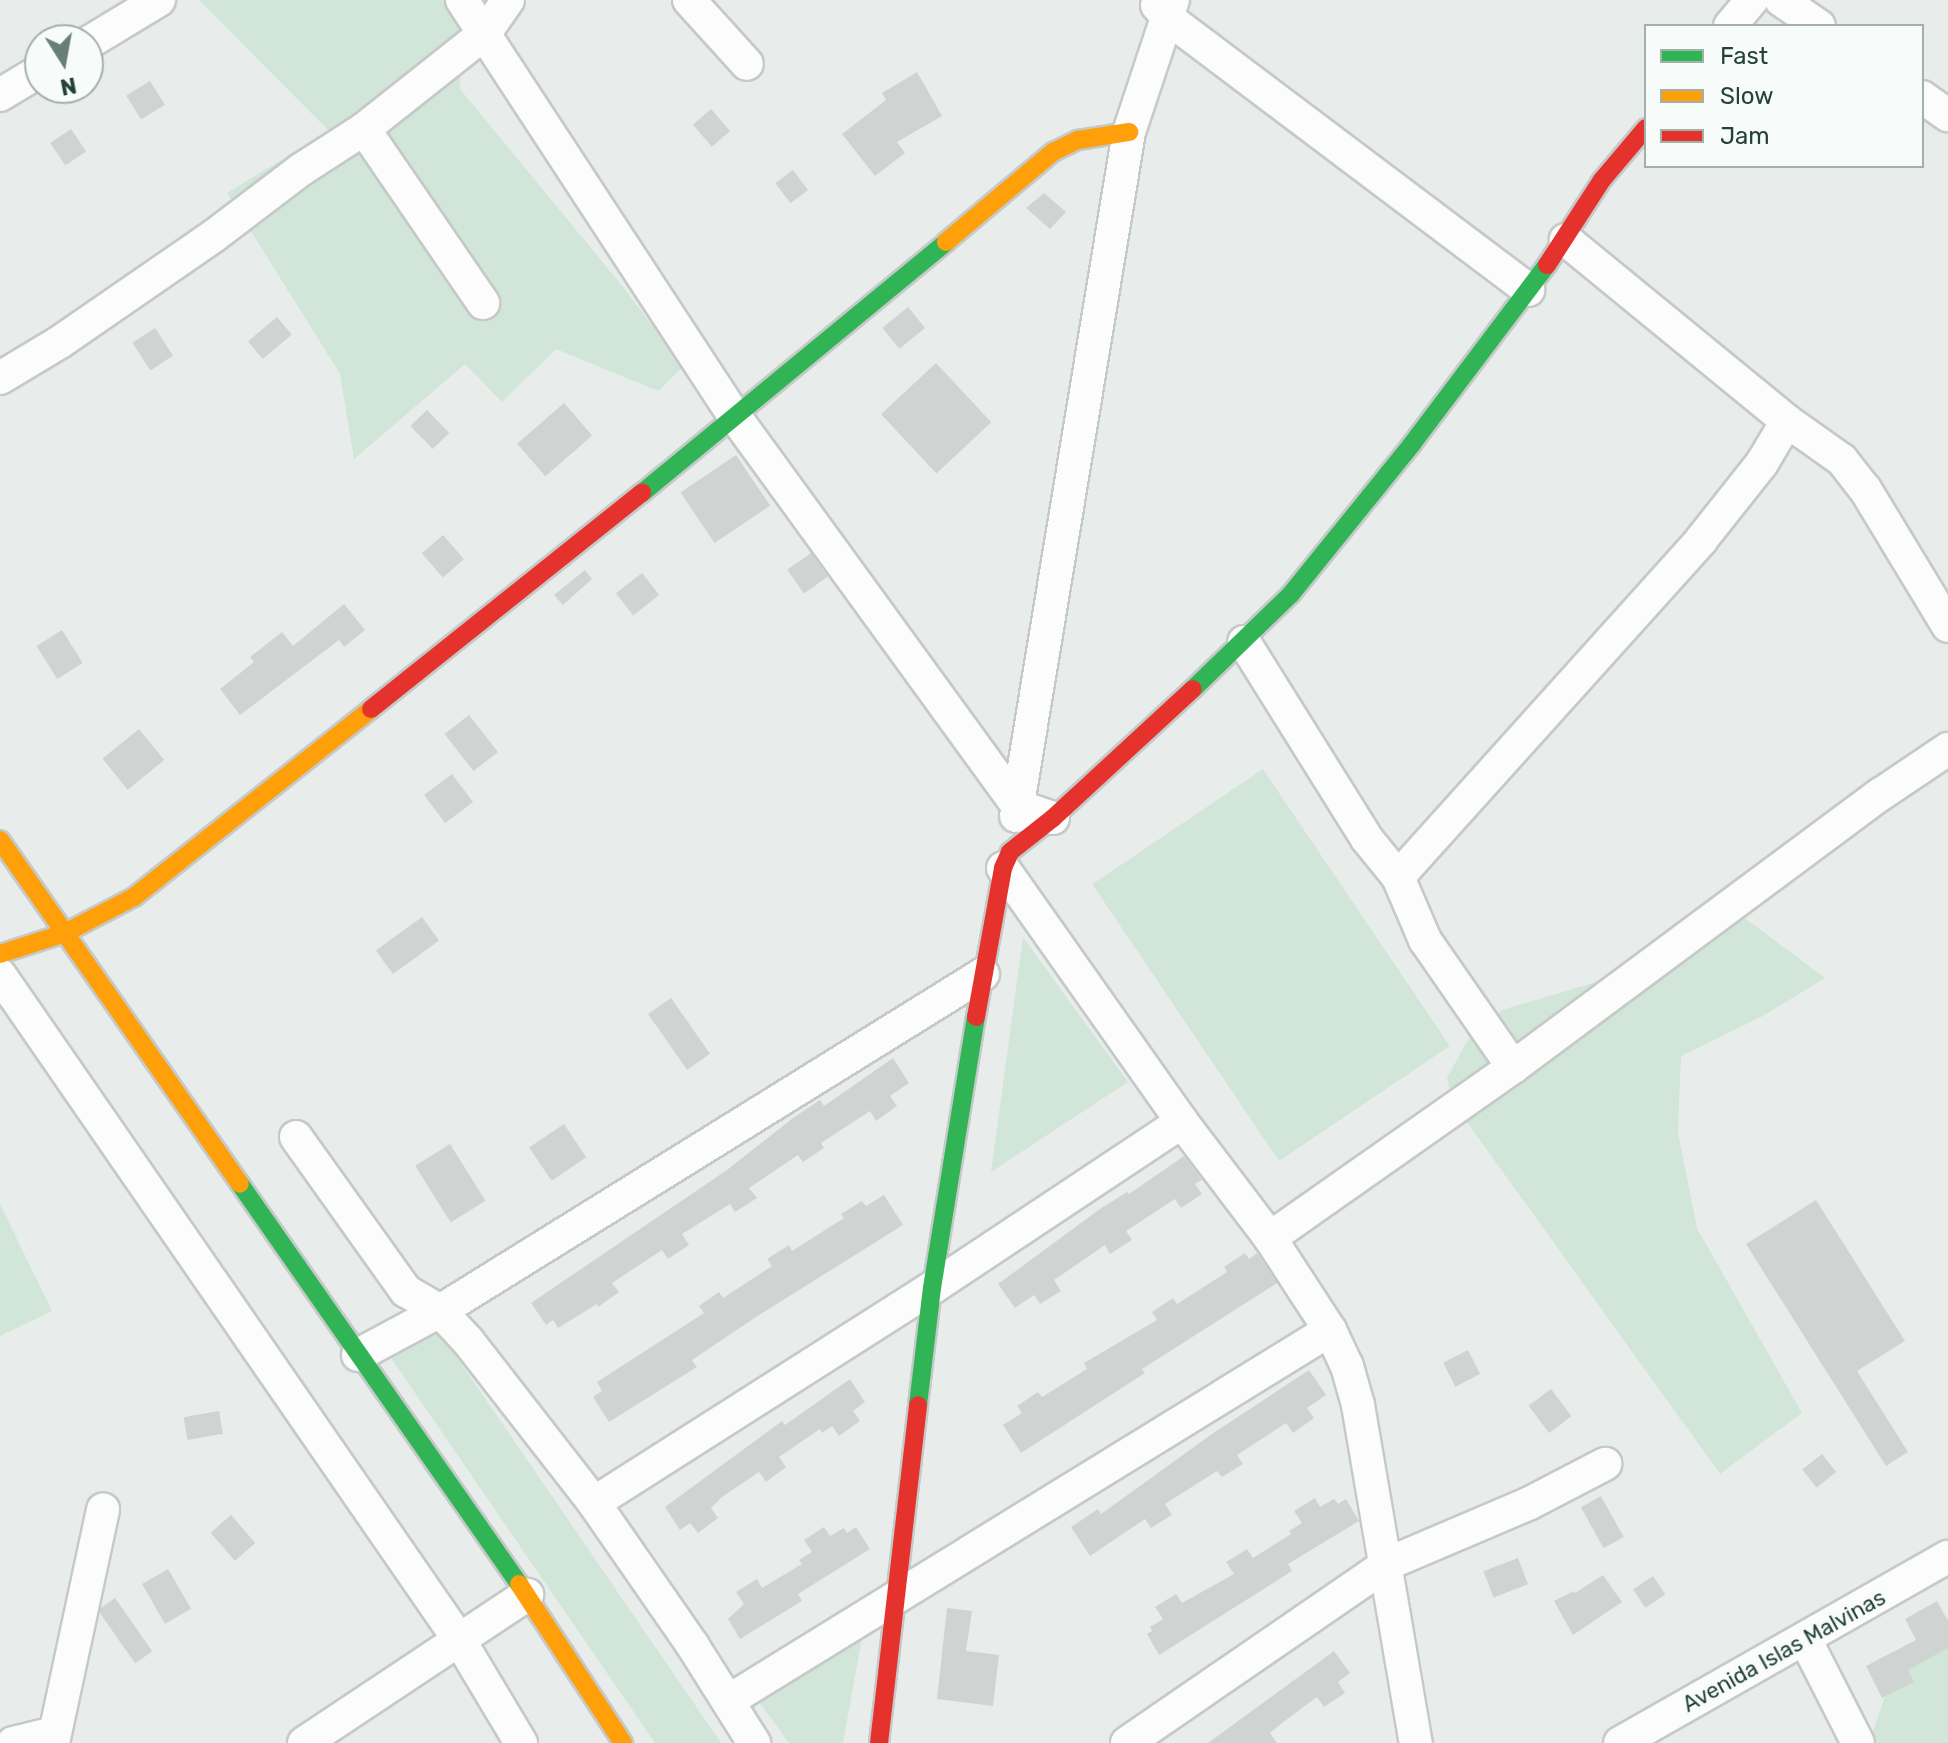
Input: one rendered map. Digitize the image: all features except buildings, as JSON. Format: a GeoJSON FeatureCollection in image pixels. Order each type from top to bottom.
{"type":"FeatureCollection","features":[{"type":"Feature","properties":{"kind":"street"},"geometry":{"type":"LineString","coordinates":[[104,33],[159,0]]}},
{"type":"Feature","properties":{"kind":"street"},"geometry":{"type":"LineString","coordinates":[[462,0],[736,418],[1018,806],[1053,818]]}},
{"type":"Feature","properties":{"kind":"street"},"geometry":{"type":"LineString","coordinates":[[0,378],[73,334],[215,235],[302,169],[364,129],[485,33],[508,0]]}},
{"type":"Feature","properties":{"kind":"street"},"geometry":{"type":"LineString","coordinates":[[689,0],[747,64]]}},
{"type":"Feature","properties":{"kind":"street"},"geometry":{"type":"LineString","coordinates":[[1732,24],[1752,0]]}},
{"type":"Feature","properties":{"kind":"street"},"geometry":{"type":"LineString","coordinates":[[1781,0],[1816,24]]}},
{"type":"Feature","properties":{"kind":"street"},"geometry":{"type":"LineString","coordinates":[[879,1743],[932,1288],[983,974],[1018,806],[1129,132],[1165,6],[1528,290]]}},
{"type":"Feature","properties":{"kind":"street"},"geometry":{"type":"LineString","coordinates":[[0,95],[24,81]]}},
{"type":"Feature","properties":{"kind":"street"},"geometry":{"type":"LineString","coordinates":[[1924,98],[1948,115]]}},
{"type":"Feature","properties":{"kind":"street"},"geometry":{"type":"LineString","coordinates":[[364,129],[483,303]]}},
{"type":"Feature","properties":{"kind":"street"},"geometry":{"type":"LineString","coordinates":[[1007,860],[1244,642],[1344,531],[1566,240],[1602,180],[1644,130]]}},
{"type":"Feature","properties":{"kind":"street"},"geometry":{"type":"LineString","coordinates":[[0,954],[65,933],[134,897],[736,418],[1053,152],[1078,140],[1129,132]]}},
{"type":"Feature","properties":{"kind":"street"},"geometry":{"type":"LineString","coordinates":[[1566,240],[1787,421],[1842,460],[1865,489],[1948,626]]}},
{"type":"Feature","properties":{"kind":"street"},"geometry":{"type":"LineString","coordinates":[[1398,877],[1701,540],[1762,463],[1787,421]]}},
{"type":"Feature","properties":{"kind":"street"},"geometry":{"type":"LineString","coordinates":[[1244,642],[1367,839],[1398,877],[1425,940],[1513,1067]]}},
{"type":"Feature","properties":{"kind":"street"},"geometry":{"type":"LineString","coordinates":[[1270,1238],[1513,1067],[1881,794],[1948,749]]}},
{"type":"Feature","properties":{"kind":"street"},"geometry":{"type":"LineString","coordinates":[[0,840],[527,1595],[623,1743]]}},
{"type":"Feature","properties":{"kind":"street"},"geometry":{"type":"LineString","coordinates":[[1007,860],[1182,1122],[1270,1238],[1330,1330],[1347,1366],[1358,1405],[1416,1743]]}},
{"type":"Feature","properties":{"kind":"street"},"geometry":{"type":"LineString","coordinates":[[358,1355],[440,1311],[983,974]]}},
{"type":"Feature","properties":{"kind":"street"},"geometry":{"type":"LineString","coordinates":[[0,975],[460,1641],[521,1743]]}},
{"type":"Feature","properties":{"kind":"street"},"geometry":{"type":"LineString","coordinates":[[594,1503],[932,1288],[1182,1122]]}},
{"type":"Feature","properties":{"kind":"street"},"geometry":{"type":"LineString","coordinates":[[296,1137],[406,1291],[440,1311],[468,1341],[594,1503],[754,1743]]}},
{"type":"Feature","properties":{"kind":"street"},"geometry":{"type":"LineString","coordinates":[[728,1701],[1330,1330]]}},
{"type":"Feature","properties":{"kind":"street"},"geometry":{"type":"LineString","coordinates":[[1127,1743],[1387,1564],[1530,1503],[1605,1464]]}},
{"type":"Feature","properties":{"kind":"street"},"geometry":{"type":"LineString","coordinates":[[13,1743],[53,1738],[103,1509]]}},
{"type":"Feature","properties":{"kind":"street","name":"Avenida Islas Malvinas"},"geometry":{"type":"LineString","coordinates":[[1620,1743],[1806,1641],[1948,1557]]}},
{"type":"Feature","properties":{"kind":"street"},"geometry":{"type":"LineString","coordinates":[[304,1743],[527,1595]]}},
{"type":"Feature","properties":{"kind":"street"},"geometry":{"type":"LineString","coordinates":[[1806,1641],[1858,1743]]}},
{"type":"Feature","properties":{"kind":"green space"},"geometry":{"type":"Polygon","coordinates":[[[199,0],[460,0],[460,89],[624,288],[683,367],[658,391],[556,349],[502,402],[465,364],[354,459],[340,374],[227,193],[329,131],[199,0]]]}},
{"type":"Feature","properties":{"kind":"green space"},"geometry":{"type":"Polygon","coordinates":[[[1263,769],[1450,1046],[1279,1161],[1092,884],[1263,769]]]}},
{"type":"Feature","properties":{"kind":"green space"},"geometry":{"type":"Polygon","coordinates":[[[1738,913],[1825,978],[1763,1016],[1681,1056],[1678,1133],[1697,1228],[1802,1413],[1720,1474],[1454,1104],[1447,1078],[1467,1041],[1502,1010],[1687,955],[1738,913]]]}},
{"type":"Feature","properties":{"kind":"green space"},"geometry":{"type":"Polygon","coordinates":[[[1023,937],[1128,1082],[991,1172],[1023,937]]]}},
{"type":"Feature","properties":{"kind":"green space"},"geometry":{"type":"Polygon","coordinates":[[[0,1204],[52,1311],[0,1336],[0,1204]]]}},
{"type":"Feature","properties":{"kind":"green space"},"geometry":{"type":"Polygon","coordinates":[[[441,1334],[721,1743],[655,1743],[391,1358],[421,1338],[441,1334]]]}},
{"type":"Feature","properties":{"kind":"green space"},"geometry":{"type":"Polygon","coordinates":[[[1948,1629],[1948,1743],[1869,1743],[1901,1649],[1948,1629]]]}},
{"type":"Feature","properties":{"kind":"green space"},"geometry":{"type":"Polygon","coordinates":[[[862,1638],[843,1743],[789,1743],[759,1702],[862,1638]]]}},
{"type":"Feature","properties":{"kind":"traffic: fast"},"geometry":{"type":"LineString","coordinates":[[642,493],[946,242]]}},
{"type":"Feature","properties":{"kind":"traffic: fast"},"geometry":{"type":"LineString","coordinates":[[1193,689],[1291,594],[1412,444],[1547,265]]}},
{"type":"Feature","properties":{"kind":"traffic: fast"},"geometry":{"type":"LineString","coordinates":[[918,1405],[932,1288],[976,1017]]}},
{"type":"Feature","properties":{"kind":"traffic: fast"},"geometry":{"type":"LineString","coordinates":[[240,1184],[519,1584]]}},
{"type":"Feature","properties":{"kind":"traffic: slow"},"geometry":{"type":"LineString","coordinates":[[946,242],[1053,152],[1078,140],[1129,132]]}},
{"type":"Feature","properties":{"kind":"traffic: slow"},"geometry":{"type":"LineString","coordinates":[[0,954],[65,933],[134,897],[371,709]]}},
{"type":"Feature","properties":{"kind":"traffic: slow"},"geometry":{"type":"LineString","coordinates":[[0,840],[240,1184]]}},
{"type":"Feature","properties":{"kind":"traffic: slow"},"geometry":{"type":"LineString","coordinates":[[519,1584],[623,1743]]}},
{"type":"Feature","properties":{"kind":"traffic: jam"},"geometry":{"type":"LineString","coordinates":[[1547,265],[1602,180],[1644,130]]}},
{"type":"Feature","properties":{"kind":"traffic: jam"},"geometry":{"type":"LineString","coordinates":[[371,709],[642,493]]}},
{"type":"Feature","properties":{"kind":"traffic: jam"},"geometry":{"type":"LineString","coordinates":[[976,1017],[1003,868],[1010,852],[1053,818],[1193,689]]}},
{"type":"Feature","properties":{"kind":"traffic: jam"},"geometry":{"type":"LineString","coordinates":[[879,1743],[918,1405]]}}]}
